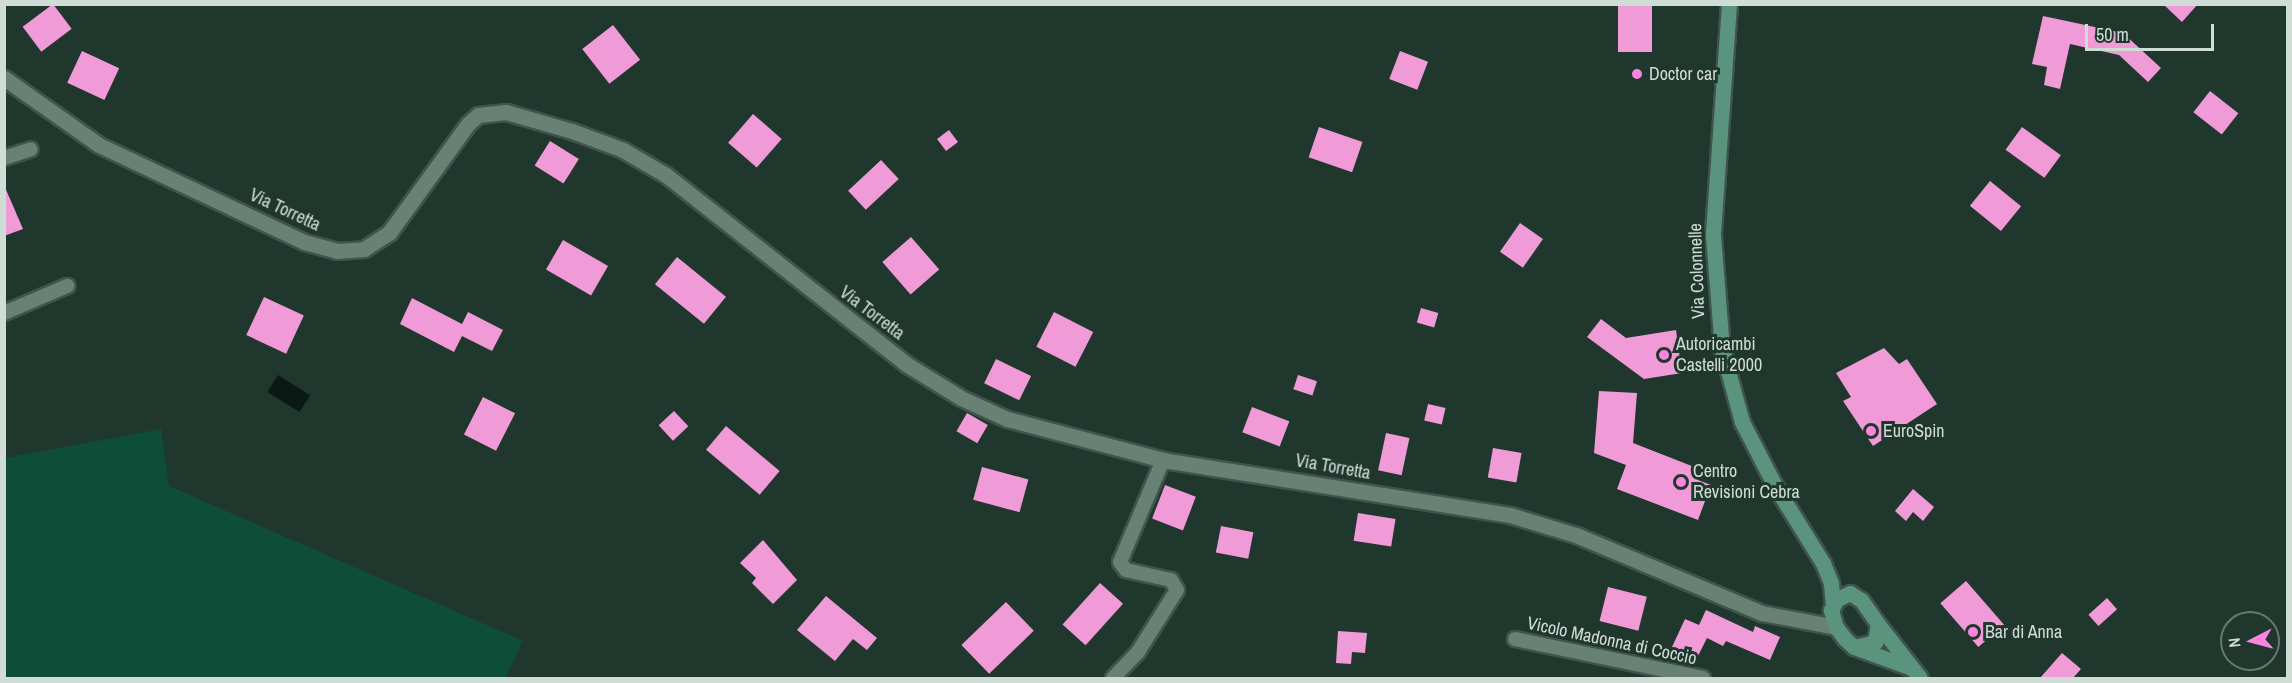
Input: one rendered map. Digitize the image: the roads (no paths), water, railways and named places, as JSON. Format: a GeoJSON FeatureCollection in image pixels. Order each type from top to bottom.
{"type":"FeatureCollection","features":[{"type":"Feature","properties":{"kind":"main road","name":"Via Colonnelle"},"geometry":{"type":"LineString","coordinates":[[1729,4],[1713,235],[1722,349],[1737,408],[1749,437],[1831,582],[1836,627],[1854,647],[1914,673]]}},
{"type":"Feature","properties":{"kind":"main road","name":"Via Colonnelle"},"geometry":{"type":"LineString","coordinates":[[1831,582],[1861,600],[1914,673]]}},
{"type":"Feature","properties":{"kind":"main road"},"geometry":{"type":"LineString","coordinates":[[1833,604],[1850,594]]}},
{"type":"Feature","properties":{"kind":"main road"},"geometry":{"type":"LineString","coordinates":[[1854,647],[1875,642],[1878,624]]}},
{"type":"Feature","properties":{"kind":"street","name":"Via Torretta"},"geometry":{"type":"LineString","coordinates":[[4,78],[99,145],[304,242],[343,252],[371,247],[389,233],[468,124],[478,115],[506,112],[572,131],[623,150],[666,175],[793,278],[952,393],[1034,428],[1163,460],[1510,515],[1582,537],[1762,613],[1836,627]]}},
{"type":"Feature","properties":{"kind":"street"},"geometry":{"type":"LineString","coordinates":[[4,158],[31,149]]}},
{"type":"Feature","properties":{"kind":"street"},"geometry":{"type":"LineString","coordinates":[[4,313],[67,286]]}},
{"type":"Feature","properties":{"kind":"street"},"geometry":{"type":"LineString","coordinates":[[1113,678],[1138,651],[1177,590],[1171,580],[1126,570],[1120,561],[1163,460]]}},
{"type":"Feature","properties":{"kind":"street","name":"Vicolo Madonna di Coccio"},"geometry":{"type":"LineString","coordinates":[[1515,639],[1703,678]]}},
{"type":"Feature","properties":{"kind":"place","name":"Doctor car"},"geometry":{"type":"Point","coordinates":[1637,74]}},
{"type":"Feature","properties":{"kind":"place","name":"Autoricambi Castelli 2000"},"geometry":{"type":"Point","coordinates":[1664,355]}},
{"type":"Feature","properties":{"kind":"place","name":"EuroSpin"},"geometry":{"type":"Point","coordinates":[1871,431]}},
{"type":"Feature","properties":{"kind":"place","name":"Centro Revisioni Cebra"},"geometry":{"type":"Point","coordinates":[1681,482]}},
{"type":"Feature","properties":{"kind":"place","name":"Bar di Anna"},"geometry":{"type":"Point","coordinates":[1973,632]}}]}
